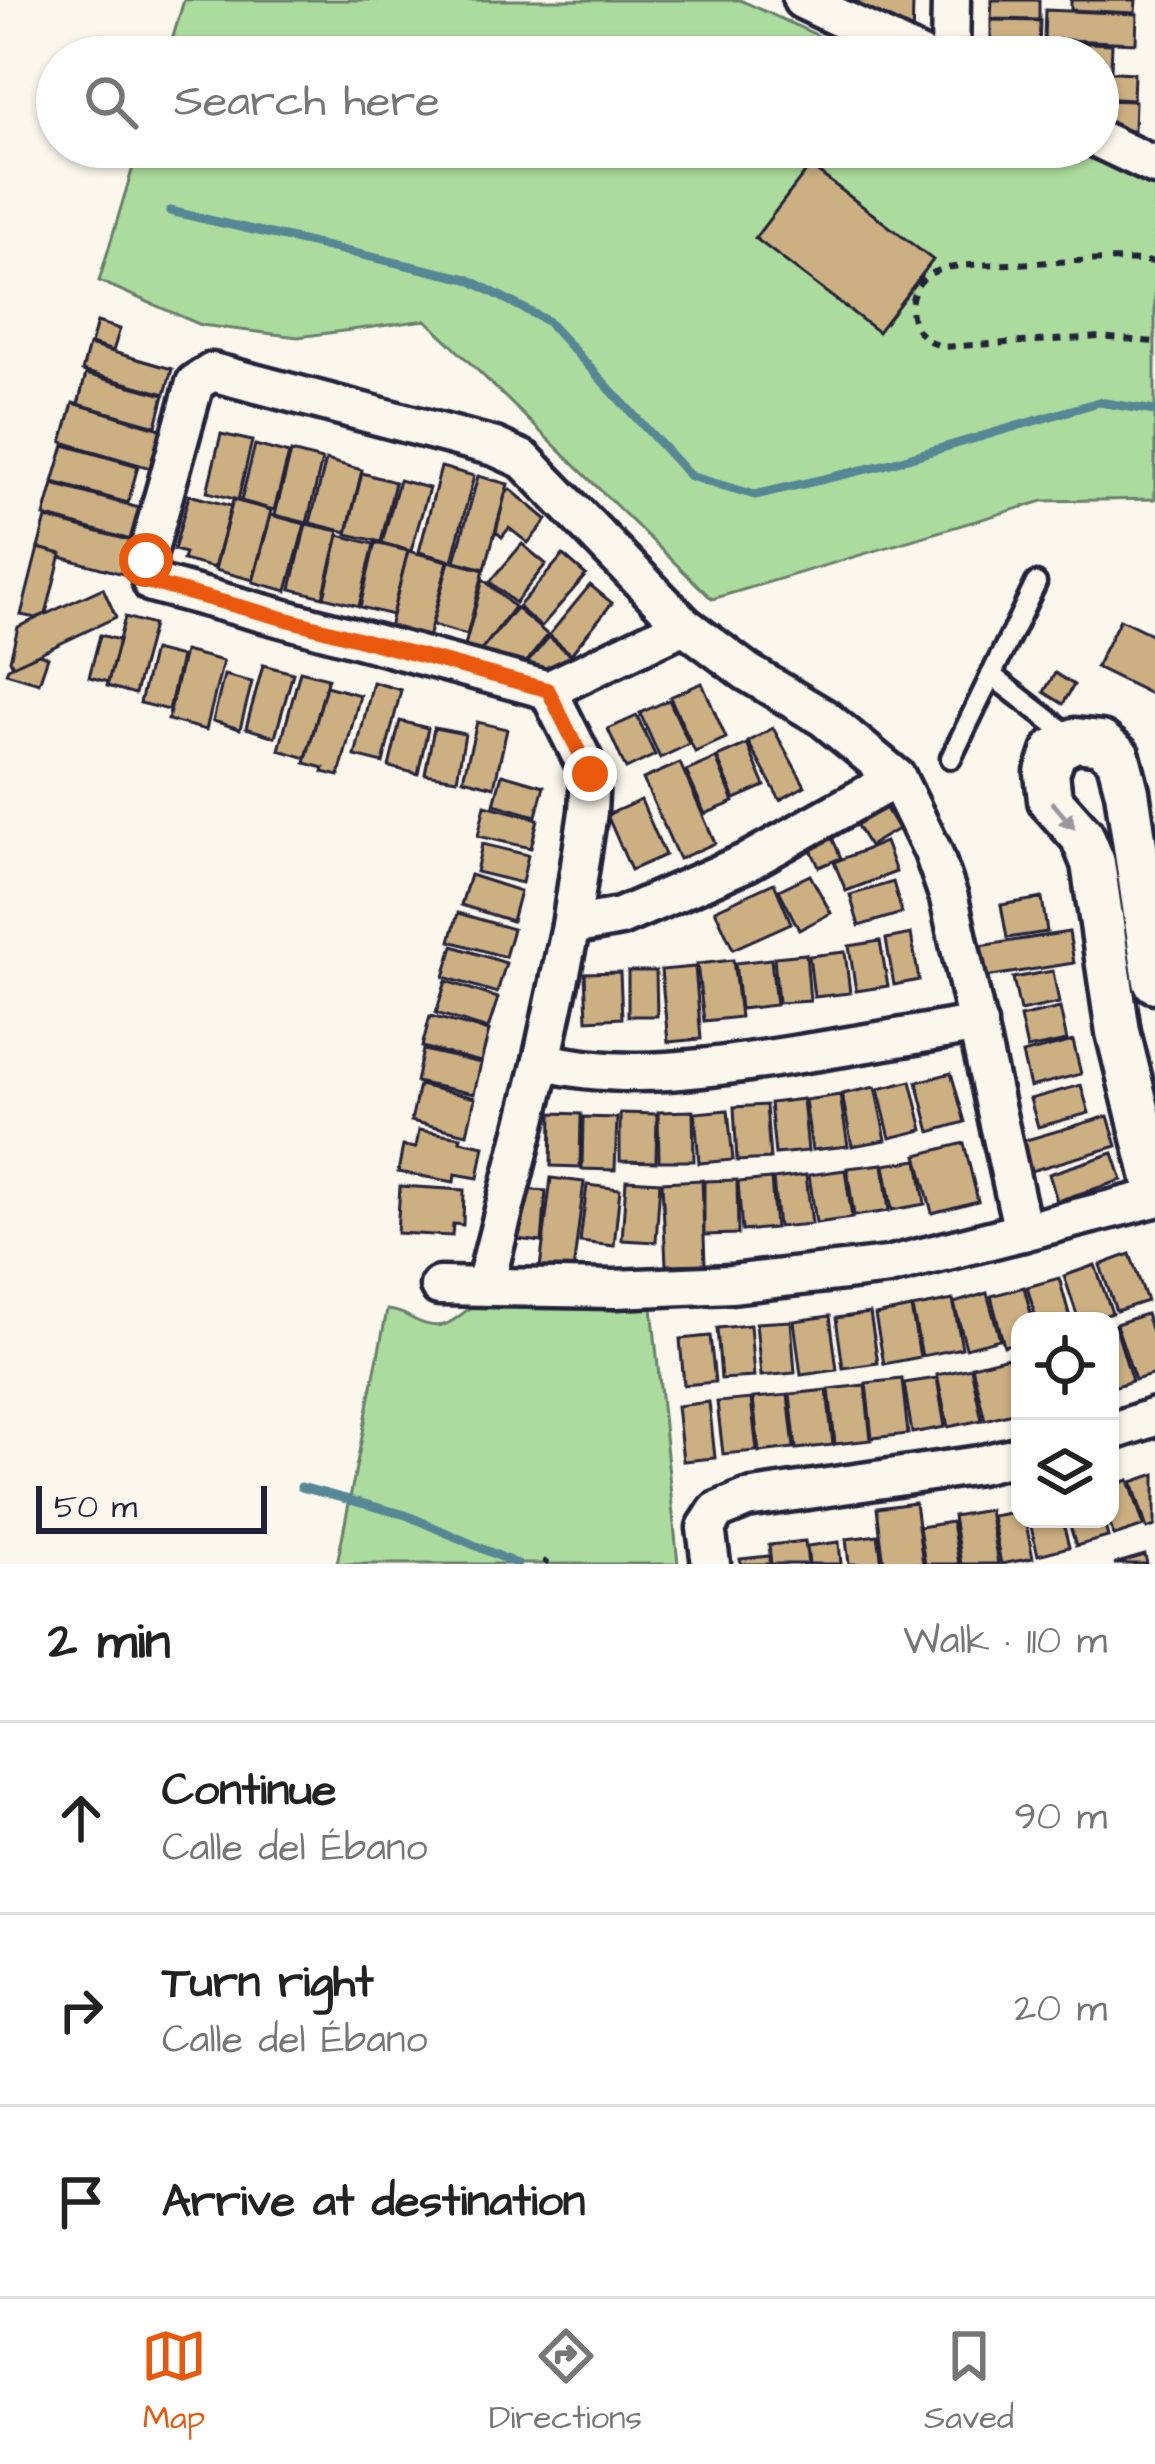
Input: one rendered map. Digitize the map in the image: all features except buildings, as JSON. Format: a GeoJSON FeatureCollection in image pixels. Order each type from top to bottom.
{"type":"FeatureCollection","features":[{"type":"Feature","properties":{"kind":"street"},"geometry":{"type":"LineString","coordinates":[[802,0],[877,36]]}},
{"type":"Feature","properties":{"kind":"street"},"geometry":{"type":"LineString","coordinates":[[950,36],[951,0]]}},
{"type":"Feature","properties":{"kind":"street"},"geometry":{"type":"LineString","coordinates":[[1119,150],[1155,166]]}},
{"type":"Feature","properties":{"kind":"street"},"geometry":{"type":"LineString","coordinates":[[684,625],[548,690],[152,583],[146,560],[195,383],[212,372],[495,447],[524,460],[684,625],[747,672],[824,718],[896,778],[933,852],[949,898],[1023,1232]]}},
{"type":"Feature","properties":{"kind":"street"},"geometry":{"type":"LineString","coordinates":[[484,1285],[542,1061],[571,926],[588,812],[590,774],[548,690]]}},
{"type":"Feature","properties":{"kind":"street"},"geometry":{"type":"LineString","coordinates":[[1155,981],[1118,757],[1101,742],[1075,740],[1055,751],[1047,773],[1050,800],[1082,836],[1093,863],[1118,1032],[1155,1182]]}},
{"type":"Feature","properties":{"kind":"street"},"geometry":{"type":"LineString","coordinates":[[571,926],[620,917],[747,862],[896,778]]}},
{"type":"Feature","properties":{"kind":"street"},"geometry":{"type":"LineString","coordinates":[[542,1061],[633,1073],[748,1062],[978,1024]]}},
{"type":"Feature","properties":{"kind":"street"},"geometry":{"type":"LineString","coordinates":[[440,1286],[731,1284],[888,1266],[1155,1198]]}},
{"type":"Feature","properties":{"kind":"street"},"geometry":{"type":"LineString","coordinates":[[1119,1429],[1155,1417]]}},
{"type":"Feature","properties":{"kind":"street"},"geometry":{"type":"LineString","coordinates":[[711,1564],[706,1528],[717,1511],[746,1499],[1011,1457]]}},
{"type":"Feature","properties":{"kind":"lane"},"geometry":{"type":"LineString","coordinates":[[951,758],[1036,583]]}},
{"type":"Feature","properties":{"kind":"lane"},"geometry":{"type":"LineString","coordinates":[[992,675],[1075,740]]}},
{"type":"Feature","properties":{"kind":"path"},"geometry":{"type":"LineString","coordinates":[[1155,262],[1124,259],[938,271],[917,286],[910,311],[921,335],[944,347],[1100,337],[1155,342]]}},
{"type":"Feature","properties":{"kind":"green space"},"geometry":{"type":"Polygon","coordinates":[[[184,0],[740,0],[819,36],[173,36],[184,0]]]}},
{"type":"Feature","properties":{"kind":"green space"},"geometry":{"type":"Polygon","coordinates":[[[133,168],[1117,168],[1155,185],[1155,499],[1043,501],[712,599],[426,320],[298,337],[201,325],[99,281],[133,168]]]}},
{"type":"Feature","properties":{"kind":"green space"},"geometry":{"type":"Polygon","coordinates":[[[476,1303],[652,1307],[678,1564],[337,1564],[387,1310],[441,1326],[476,1303]]]}},
{"type":"Feature","properties":{"kind":"waterway"},"geometry":{"type":"LineString","coordinates":[[170,211],[468,279],[547,321],[690,476],[755,495],[884,465],[1099,402],[1155,411]]}},
{"type":"Feature","properties":{"kind":"waterway"},"geometry":{"type":"LineString","coordinates":[[301,1487],[406,1515],[517,1564]]}},
{"type":"Feature","properties":{"kind":"route"},"geometry":{"type":"LineString","coordinates":[[146,560],[152,583],[548,690],[590,774]]}}]}
